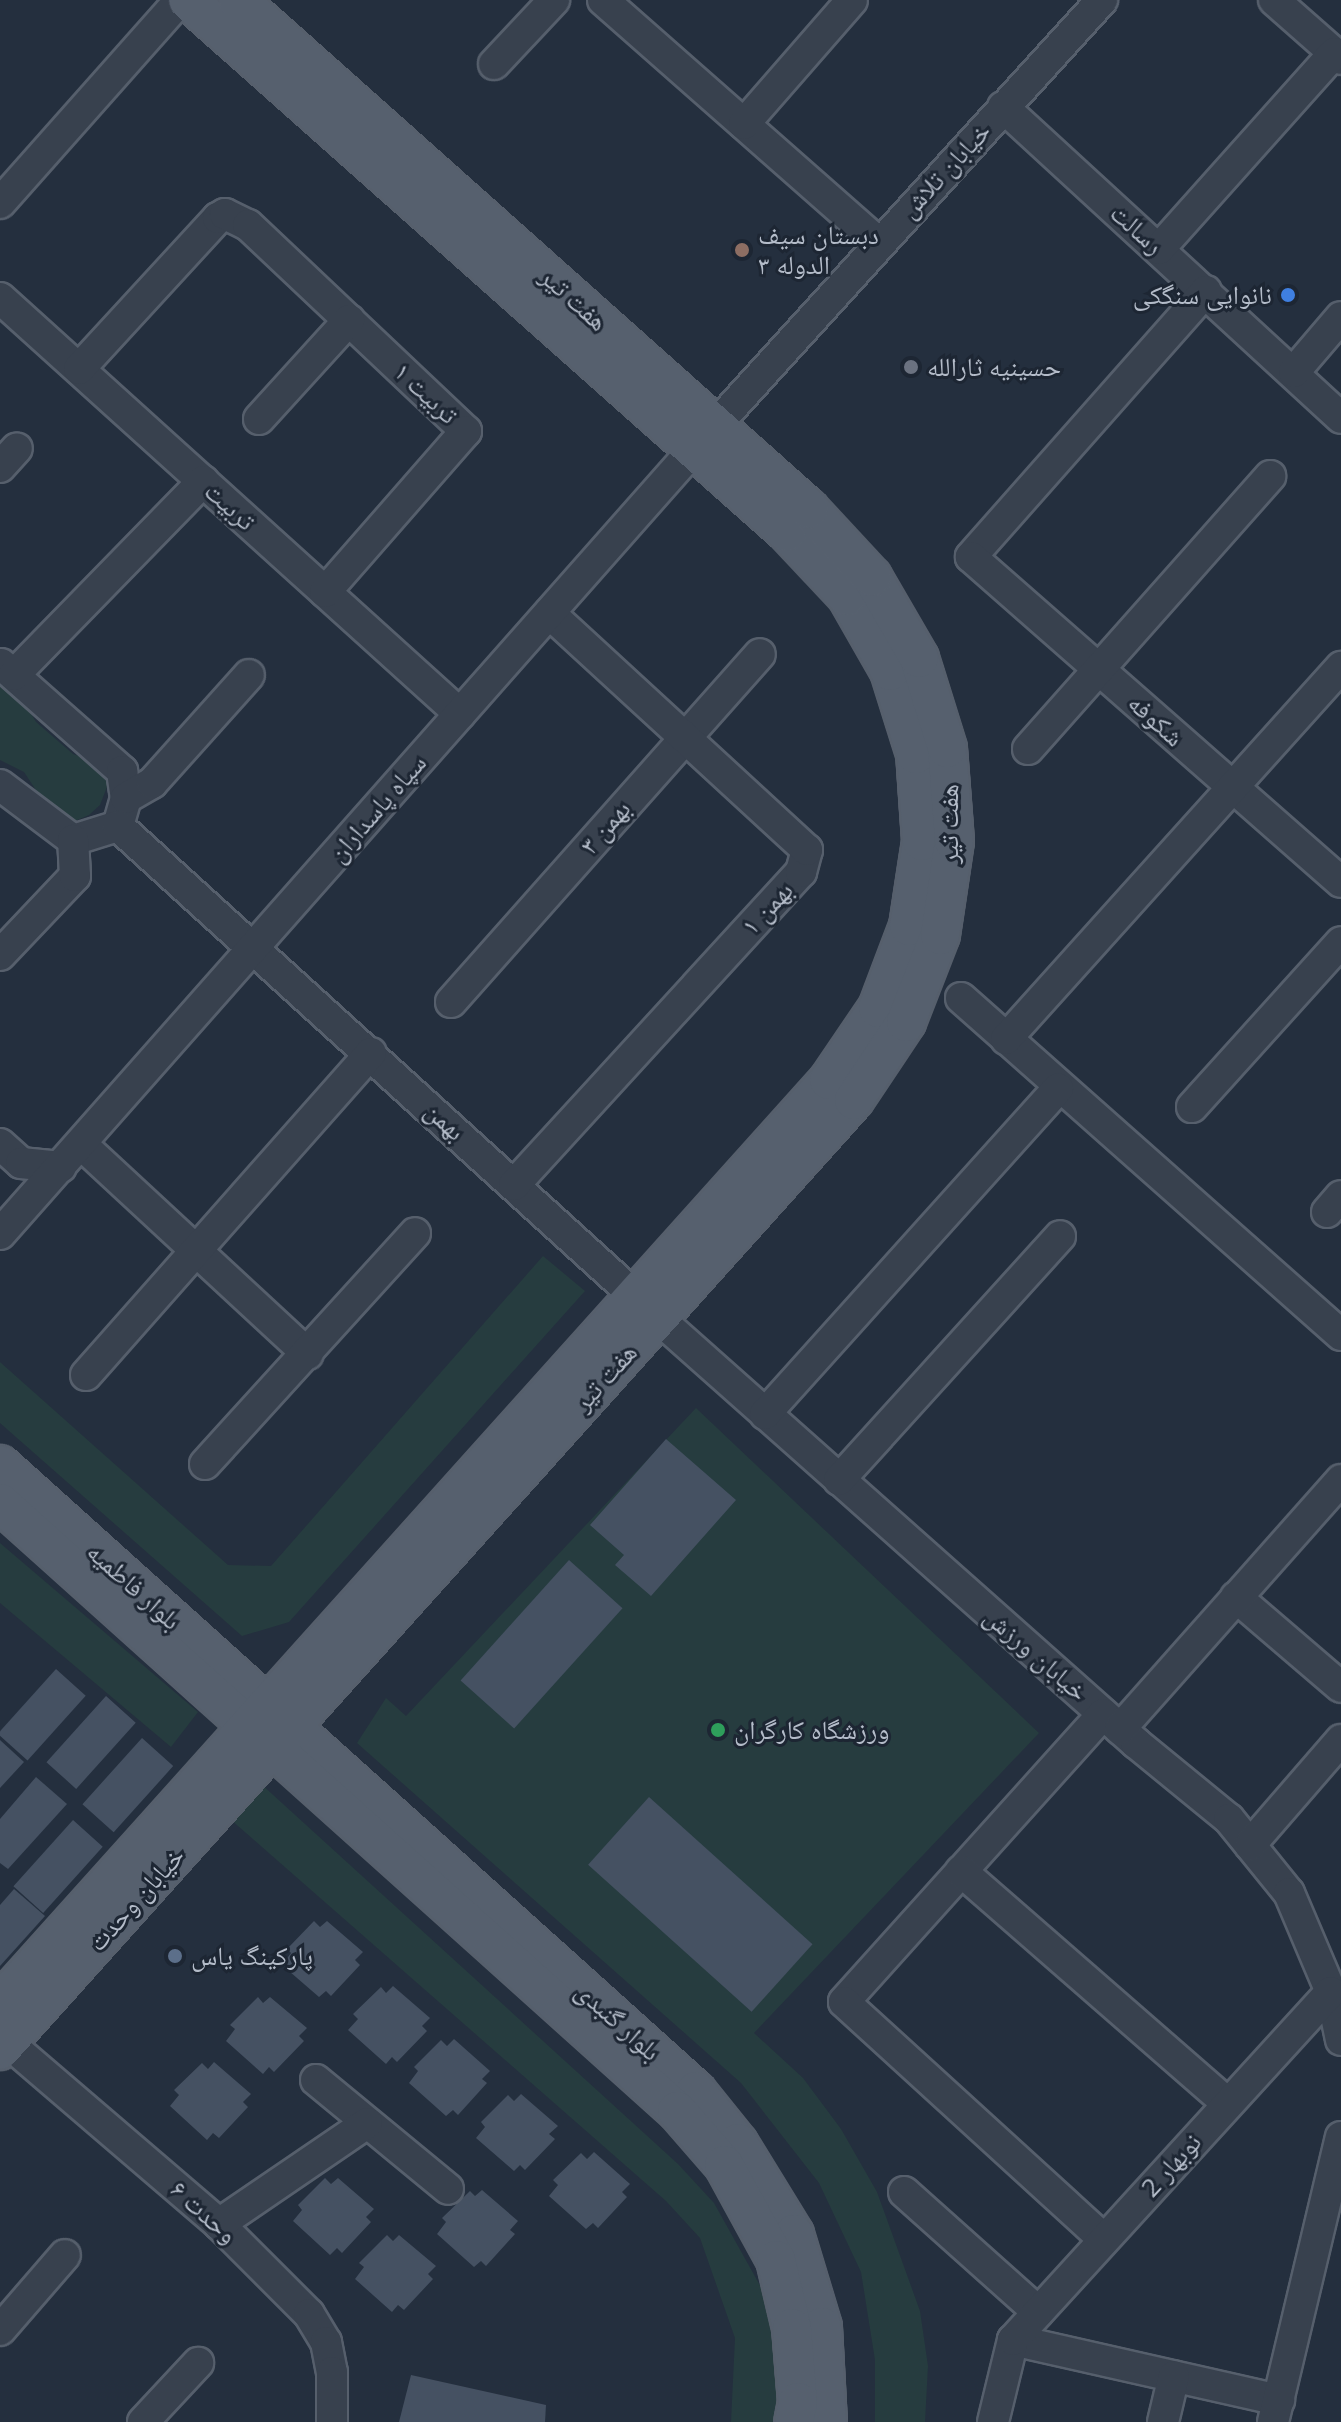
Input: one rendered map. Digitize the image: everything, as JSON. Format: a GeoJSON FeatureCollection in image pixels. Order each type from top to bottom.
{"type":"FeatureCollection","features":[{"type":"Feature","properties":{"kind":"main road","name":"هفت تیر"},"geometry":{"type":"LineString","coordinates":[[188,0],[705,438]]}},
{"type":"Feature","properties":{"kind":"main road","name":"هفت تیر"},"geometry":{"type":"LineString","coordinates":[[238,0],[705,438],[847,596],[890,671],[916,754],[922,841],[909,926],[878,1008],[829,1080],[647,1307],[270,1727]]}},
{"type":"Feature","properties":{"kind":"main road","name":"بلوار فاطمیه"},"geometry":{"type":"LineString","coordinates":[[0,1465],[270,1727]]}},
{"type":"Feature","properties":{"kind":"main road","name":"بلوار فاطمیه"},"geometry":{"type":"LineString","coordinates":[[0,1503],[270,1727]]}},
{"type":"Feature","properties":{"kind":"main road","name":"خیابان وحدت"},"geometry":{"type":"LineString","coordinates":[[0,2003],[270,1727]]}},
{"type":"Feature","properties":{"kind":"main road","name":"خیابان وحدت"},"geometry":{"type":"LineString","coordinates":[[3,2043],[270,1727]]}},
{"type":"Feature","properties":{"kind":"main road","name":"بلوار گنبدی"},"geometry":{"type":"LineString","coordinates":[[270,1727],[677,2111],[724,2165],[776,2260],[792,2328],[798,2402],[794,2422]]}},
{"type":"Feature","properties":{"kind":"main road","name":"بلوار گنبدی"},"geometry":{"type":"LineString","coordinates":[[270,1727],[696,2091],[738,2143],[794,2234],[812,2280],[822,2327],[827,2422]]}},
{"type":"Feature","properties":{"kind":"street"},"geometry":{"type":"LineString","coordinates":[[0,203],[180,0]]}},
{"type":"Feature","properties":{"kind":"street"},"geometry":{"type":"LineString","coordinates":[[494,64],[554,0]]}},
{"type":"Feature","properties":{"kind":"street"},"geometry":{"type":"LineString","coordinates":[[603,0],[879,243]]}},
{"type":"Feature","properties":{"kind":"street"},"geometry":{"type":"LineString","coordinates":[[744,124],[852,0]]}},
{"type":"Feature","properties":{"kind":"street","name":"خیابان تلاش"},"geometry":{"type":"LineString","coordinates":[[705,438],[1102,0]]}},
{"type":"Feature","properties":{"kind":"street"},"geometry":{"type":"LineString","coordinates":[[1159,249],[1338,56],[1274,0]]}},
{"type":"Feature","properties":{"kind":"street","name":"رسالت"},"geometry":{"type":"LineString","coordinates":[[1003,107],[1341,418]]}},
{"type":"Feature","properties":{"kind":"street","name":"تربیت ۱"},"geometry":{"type":"LineString","coordinates":[[79,369],[225,214],[248,225],[466,431],[325,592]]}},
{"type":"Feature","properties":{"kind":"street","name":"شکوفه"},"geometry":{"type":"LineString","coordinates":[[1206,291],[971,557],[1341,882]]}},
{"type":"Feature","properties":{"kind":"street","name":"تربیت"},"geometry":{"type":"LineString","coordinates":[[0,298],[460,714]]}},
{"type":"Feature","properties":{"kind":"street"},"geometry":{"type":"LineString","coordinates":[[1294,372],[1341,317]]}},
{"type":"Feature","properties":{"kind":"street"},"geometry":{"type":"LineString","coordinates":[[259,419],[349,320]]}},
{"type":"Feature","properties":{"kind":"street","name":"سپاه پاسداران"},"geometry":{"type":"LineString","coordinates":[[0,1234],[705,438]]}},
{"type":"Feature","properties":{"kind":"street"},"geometry":{"type":"LineString","coordinates":[[1028,749],[1270,476]]}},
{"type":"Feature","properties":{"kind":"street"},"geometry":{"type":"LineString","coordinates":[[122,812],[122,771],[7,669],[203,481]]}},
{"type":"Feature","properties":{"kind":"street","name":"بهمن ۱"},"geometry":{"type":"LineString","coordinates":[[514,1185],[801,872],[807,850],[549,613]]}},
{"type":"Feature","properties":{"kind":"street","name":"بهمن ۳"},"geometry":{"type":"LineString","coordinates":[[451,1002],[760,654]]}},
{"type":"Feature","properties":{"kind":"street"},"geometry":{"type":"LineString","coordinates":[[1006,1039],[1341,667]]}},
{"type":"Feature","properties":{"kind":"street"},"geometry":{"type":"LineString","coordinates":[[73,840],[122,812],[249,675]]}},
{"type":"Feature","properties":{"kind":"street"},"geometry":{"type":"LineString","coordinates":[[0,785],[73,840],[75,876],[0,955]]}},
{"type":"Feature","properties":{"kind":"street","name":"بهمن"},"geometry":{"type":"LineString","coordinates":[[122,812],[255,946],[647,1307]]}},
{"type":"Feature","properties":{"kind":"street"},"geometry":{"type":"LineString","coordinates":[[1192,1107],[1341,942]]}},
{"type":"Feature","properties":{"kind":"street"},"geometry":{"type":"LineString","coordinates":[[961,998],[1058,1089],[1341,1335]]}},
{"type":"Feature","properties":{"kind":"street"},"geometry":{"type":"LineString","coordinates":[[86,1375],[371,1053]]}},
{"type":"Feature","properties":{"kind":"street"},"geometry":{"type":"LineString","coordinates":[[765,1414],[1058,1089]]}},
{"type":"Feature","properties":{"kind":"street"},"geometry":{"type":"LineString","coordinates":[[0,1144],[21,1163],[61,1167]]}},
{"type":"Feature","properties":{"kind":"street"},"geometry":{"type":"LineString","coordinates":[[81,1144],[308,1354]]}},
{"type":"Feature","properties":{"kind":"street"},"geometry":{"type":"LineString","coordinates":[[205,1464],[415,1233]]}},
{"type":"Feature","properties":{"kind":"street"},"geometry":{"type":"LineString","coordinates":[[839,1480],[1060,1236]]}},
{"type":"Feature","properties":{"kind":"street","name":"خیابان ورزش"},"geometry":{"type":"LineString","coordinates":[[647,1307],[1112,1721],[1229,1819],[1289,1893],[1331,1992],[1341,2040]]}},
{"type":"Feature","properties":{"kind":"street"},"geometry":{"type":"LineString","coordinates":[[1104,2239],[844,2002],[961,1871],[1236,1597],[1341,1480]]}},
{"type":"Feature","properties":{"kind":"street"},"geometry":{"type":"LineString","coordinates":[[1236,1597],[1341,1687]]}},
{"type":"Feature","properties":{"kind":"street"},"geometry":{"type":"LineString","coordinates":[[1250,1845],[1341,1740]]}},
{"type":"Feature","properties":{"kind":"street"},"geometry":{"type":"LineString","coordinates":[[961,1871],[1227,2103]]}},
{"type":"Feature","properties":{"kind":"street","name":"نوبهار 2"},"geometry":{"type":"LineString","coordinates":[[1013,2340],[1331,1992]]}},
{"type":"Feature","properties":{"kind":"street","name":"وحدت ۶"},"geometry":{"type":"LineString","coordinates":[[3,2043],[219,2224],[309,2314],[326,2342],[332,2372],[332,2422]]}},
{"type":"Feature","properties":{"kind":"street"},"geometry":{"type":"LineString","coordinates":[[316,2080],[448,2189]]}},
{"type":"Feature","properties":{"kind":"street"},"geometry":{"type":"LineString","coordinates":[[219,2224],[367,2123]]}},
{"type":"Feature","properties":{"kind":"street"},"geometry":{"type":"LineString","coordinates":[[993,2422],[1013,2340],[1174,2376],[1276,2411],[1341,2137]]}},
{"type":"Feature","properties":{"kind":"street"},"geometry":{"type":"LineString","coordinates":[[904,2192],[1038,2312]]}},
{"type":"Feature","properties":{"kind":"street"},"geometry":{"type":"LineString","coordinates":[[0,2330],[65,2255]]}},
{"type":"Feature","properties":{"kind":"street"},"geometry":{"type":"LineString","coordinates":[[143,2422],[198,2363]]}},
{"type":"Feature","properties":{"kind":"street"},"geometry":{"type":"LineString","coordinates":[[1163,2422],[1174,2376]]}},
{"type":"Feature","properties":{"kind":"green space"},"geometry":{"type":"Polygon","coordinates":[[[0,679],[23,700],[36,722],[73,754],[99,763],[110,779],[100,805],[89,815],[75,821],[53,816],[24,772],[0,760],[0,679]]]}},
{"type":"Feature","properties":{"kind":"green space"},"geometry":{"type":"Polygon","coordinates":[[[543,1256],[585,1291],[289,1622],[242,1636],[0,1423],[0,1362],[228,1565],[271,1566],[543,1256]]]}},
{"type":"Feature","properties":{"kind":"green space","name":"ورزشگاه کارگران"},"geometry":{"type":"Polygon","coordinates":[[[696,1408],[1039,1733],[754,2033],[803,2078],[841,2129],[877,2192],[920,2311],[928,2366],[925,2422],[875,2422],[875,2360],[861,2272],[819,2183],[741,2083],[357,1743],[386,1698],[406,1716],[696,1408]]]}},
{"type":"Feature","properties":{"kind":"green space"},"geometry":{"type":"Polygon","coordinates":[[[0,1543],[198,1712],[171,1747],[0,1603],[0,1543]]]}},
{"type":"Feature","properties":{"kind":"green space"},"geometry":{"type":"Polygon","coordinates":[[[260,1783],[678,2164],[714,2203],[762,2289],[775,2339],[781,2391],[778,2422],[731,2422],[735,2338],[700,2238],[666,2201],[230,1819],[260,1783]]]}},
{"type":"Feature","properties":{"kind":"building"},"geometry":{"type":"Polygon","coordinates":[[[666,1439],[736,1500],[651,1596],[615,1565],[624,1555],[590,1525],[666,1439]]]}},
{"type":"Feature","properties":{"kind":"building"},"geometry":{"type":"Polygon","coordinates":[[[569,1560],[623,1608],[514,1729],[461,1680],[569,1560]]]}},
{"type":"Feature","properties":{"kind":"building"},"geometry":{"type":"Polygon","coordinates":[[[56,1669],[86,1696],[28,1760],[0,1736],[0,1731],[56,1669]]]}},
{"type":"Feature","properties":{"kind":"building"},"geometry":{"type":"Polygon","coordinates":[[[106,1696],[136,1723],[76,1789],[46,1762],[106,1696]]]}},
{"type":"Feature","properties":{"kind":"building"},"geometry":{"type":"Polygon","coordinates":[[[142,1738],[173,1766],[114,1832],[82,1804],[142,1738]]]}},
{"type":"Feature","properties":{"kind":"building"},"geometry":{"type":"Polygon","coordinates":[[[0,1740],[24,1762],[0,1788],[0,1740]]]}},
{"type":"Feature","properties":{"kind":"building"},"geometry":{"type":"Polygon","coordinates":[[[36,1777],[67,1804],[8,1869],[0,1863],[0,1819],[36,1777]]]}},
{"type":"Feature","properties":{"kind":"building"},"geometry":{"type":"Polygon","coordinates":[[[649,1797],[812,1944],[752,2012],[588,1865],[649,1797]]]}},
{"type":"Feature","properties":{"kind":"building"},"geometry":{"type":"Polygon","coordinates":[[[73,1820],[103,1847],[43,1913],[13,1886],[73,1820]]]}},
{"type":"Feature","properties":{"kind":"building"},"geometry":{"type":"Polygon","coordinates":[[[14,1889],[45,1916],[0,1966],[0,1905],[14,1889]]]}},
{"type":"Feature","properties":{"kind":"building"},"geometry":{"type":"Polygon","coordinates":[[[314,1921],[320,1927],[327,1921],[363,1952],[355,1960],[360,1965],[331,1996],[326,1991],[319,1997],[282,1965],[291,1953],[287,1949],[314,1921]]]}},
{"type":"Feature","properties":{"kind":"building"},"geometry":{"type":"Polygon","coordinates":[[[393,1986],[430,2018],[422,2026],[427,2031],[397,2062],[392,2057],[386,2064],[348,2030],[358,2019],[353,2014],[381,1987],[386,1993],[393,1986]]]}},
{"type":"Feature","properties":{"kind":"building"},"geometry":{"type":"Polygon","coordinates":[[[258,1997],[263,2003],[270,1997],[307,2028],[299,2036],[304,2041],[274,2072],[269,2067],[263,2074],[226,2041],[235,2029],[230,2025],[258,1997]]]}},
{"type":"Feature","properties":{"kind":"building"},"geometry":{"type":"Polygon","coordinates":[[[454,2039],[490,2071],[482,2079],[487,2083],[458,2115],[453,2110],[446,2116],[409,2083],[418,2071],[414,2067],[441,2040],[447,2046],[454,2039]]]}},
{"type":"Feature","properties":{"kind":"building"},"geometry":{"type":"Polygon","coordinates":[[[214,2062],[251,2094],[243,2102],[248,2107],[219,2138],[213,2133],[207,2140],[170,2106],[179,2095],[174,2090],[202,2063],[208,2069],[214,2062]]]}},
{"type":"Feature","properties":{"kind":"building"},"geometry":{"type":"Polygon","coordinates":[[[521,2094],[558,2126],[549,2134],[555,2139],[525,2170],[520,2165],[514,2171],[476,2138],[485,2127],[481,2122],[508,2095],[514,2101],[521,2094]]]}},
{"type":"Feature","properties":{"kind":"building"},"geometry":{"type":"Polygon","coordinates":[[[594,2152],[630,2184],[622,2192],[627,2197],[598,2228],[593,2223],[586,2229],[549,2196],[558,2185],[553,2180],[581,2153],[587,2159],[594,2152]]]}},
{"type":"Feature","properties":{"kind":"building"},"geometry":{"type":"Polygon","coordinates":[[[325,2178],[331,2184],[338,2178],[374,2209],[366,2217],[371,2222],[342,2253],[337,2248],[330,2255],[293,2221],[302,2210],[298,2205],[325,2178]]]}},
{"type":"Feature","properties":{"kind":"building"},"geometry":{"type":"Polygon","coordinates":[[[482,2190],[518,2221],[510,2230],[515,2234],[486,2266],[481,2261],[474,2267],[437,2234],[446,2222],[442,2218],[470,2191],[475,2196],[482,2190]]]}},
{"type":"Feature","properties":{"kind":"building"},"geometry":{"type":"Polygon","coordinates":[[[387,2235],[393,2241],[399,2235],[436,2266],[428,2274],[433,2279],[404,2310],[398,2305],[392,2312],[355,2279],[364,2267],[359,2263],[387,2235]]]}},
{"type":"Feature","properties":{"kind":"building"},"geometry":{"type":"Polygon","coordinates":[[[411,2375],[546,2405],[545,2422],[399,2422],[411,2375]]]}},
{"type":"Feature","properties":{"kind":"place","name":"دبستان سیف الدوله ۳"},"geometry":{"type":"Point","coordinates":[742,250]}},
{"type":"Feature","properties":{"kind":"place","name":"نانوایی سنگکی"},"geometry":{"type":"Point","coordinates":[1288,295]}},
{"type":"Feature","properties":{"kind":"place","name":"حسینیه ثارالله"},"geometry":{"type":"Point","coordinates":[911,367]}},
{"type":"Feature","properties":{"kind":"place","name":"ورزشگاه کارگران"},"geometry":{"type":"Point","coordinates":[718,1730]}},
{"type":"Feature","properties":{"kind":"place","name":"پارکینگ یاس"},"geometry":{"type":"Point","coordinates":[175,1956]}}]}
